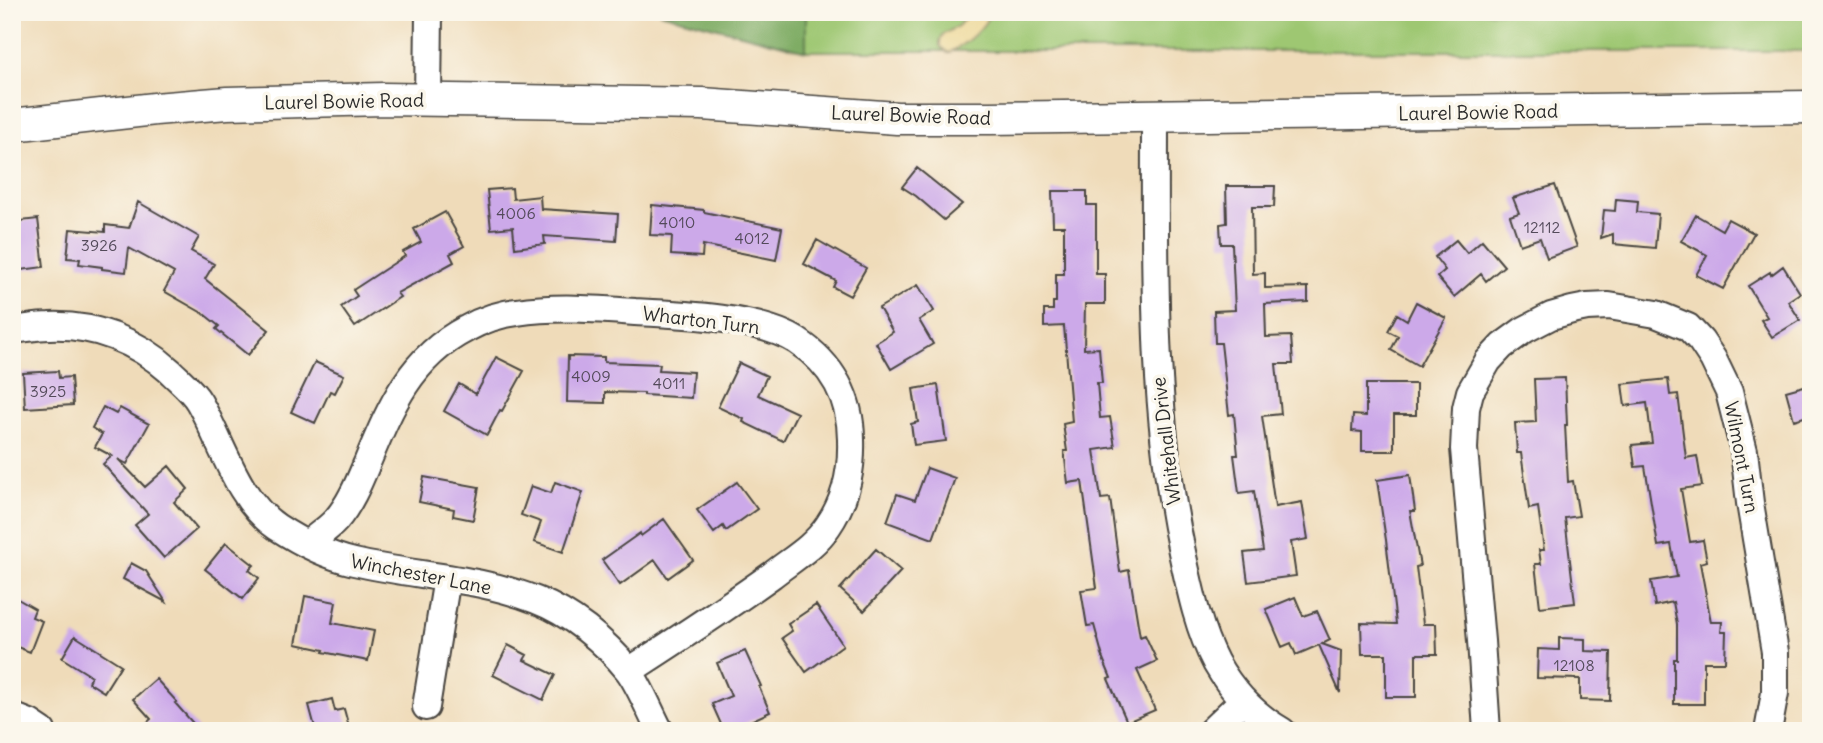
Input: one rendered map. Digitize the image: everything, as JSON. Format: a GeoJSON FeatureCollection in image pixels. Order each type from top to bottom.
{"type":"FeatureCollection","features":[{"type":"Feature","properties":{"kind":"main road","name":"Laurel Bowie Road"},"geometry":{"type":"LineString","coordinates":[[12,125],[227,103],[328,100],[702,104],[897,118],[1155,117],[1811,107]]}},
{"type":"Feature","properties":{"kind":"street"},"geometry":{"type":"LineString","coordinates":[[428,99],[429,12]]}},
{"type":"Feature","properties":{"kind":"street","name":"Whitehall Drive"},"geometry":{"type":"LineString","coordinates":[[1155,117],[1154,285],[1158,373],[1164,448],[1188,582],[1200,624],[1216,663],[1242,701],[1269,724],[1282,731]]}},
{"type":"Feature","properties":{"kind":"street","name":"Wilmont Turn"},"geometry":{"type":"LineString","coordinates":[[1487,731],[1464,449],[1466,408],[1470,393],[1488,361],[1502,346],[1524,330],[1551,316],[1587,306],[1609,306],[1656,314],[1688,327],[1713,359],[1729,392],[1744,452],[1775,652],[1775,693],[1768,731]]}},
{"type":"Feature","properties":{"kind":"street","name":"Wharton Turn"},"geometry":{"type":"LineString","coordinates":[[307,544],[336,520],[346,506],[385,419],[410,376],[422,361],[447,340],[482,321],[519,312],[593,309],[737,321],[771,329],[795,340],[810,351],[834,377],[843,393],[849,414],[851,447],[849,479],[844,496],[831,523],[820,537],[798,556],[629,671]]}},
{"type":"Feature","properties":{"kind":"street","name":"Winchester Lane"},"geometry":{"type":"LineString","coordinates":[[12,330],[49,326],[92,330],[139,347],[188,388],[198,401],[245,492],[275,525],[307,544],[352,562],[495,588],[535,600],[561,612],[586,630],[629,671],[660,731]]}},
{"type":"Feature","properties":{"kind":"street"},"geometry":{"type":"LineString","coordinates":[[426,708],[447,578]]}},
{"type":"Feature","properties":{"kind":"street"},"geometry":{"type":"LineString","coordinates":[[1211,731],[1242,701]]}},
{"type":"Feature","properties":{"kind":"street"},"geometry":{"type":"LineString","coordinates":[[12,716],[42,731]]}},
{"type":"Feature","properties":{"kind":"green space"},"geometry":{"type":"Polygon","coordinates":[[[660,12],[806,12],[806,51],[660,13],[660,12]]]}},
{"type":"Feature","properties":{"kind":"green space"},"geometry":{"type":"Polygon","coordinates":[[[806,12],[1811,12],[1811,51],[806,51],[806,12]]]}},
{"type":"Feature","properties":{"kind":"sand"},"geometry":{"type":"Polygon","coordinates":[[[971,12],[990,12],[973,36],[948,53],[940,46],[940,40],[971,12]]]}},
{"type":"Feature","properties":{"kind":"building"},"geometry":{"type":"Polygon","coordinates":[[[917,168],[962,204],[944,220],[902,187],[917,168]]]}},
{"type":"Feature","properties":{"kind":"building"},"geometry":{"type":"Polygon","coordinates":[[[1555,185],[1577,247],[1547,258],[1540,238],[1520,245],[1510,216],[1519,213],[1513,198],[1555,185]]]}},
{"type":"Feature","properties":{"kind":"building"},"geometry":{"type":"Polygon","coordinates":[[[1226,186],[1275,186],[1274,207],[1252,207],[1253,274],[1265,273],[1265,288],[1308,287],[1308,302],[1265,304],[1266,337],[1291,336],[1293,364],[1276,364],[1281,414],[1262,416],[1275,507],[1302,502],[1308,539],[1291,542],[1296,576],[1248,582],[1244,553],[1263,551],[1254,491],[1239,493],[1234,455],[1238,455],[1234,414],[1229,415],[1221,343],[1215,343],[1214,311],[1235,310],[1232,244],[1221,244],[1220,224],[1227,223],[1226,186]]]}},
{"type":"Feature","properties":{"kind":"building"},"geometry":{"type":"Polygon","coordinates":[[[512,188],[513,199],[540,196],[541,209],[618,214],[616,241],[544,236],[545,244],[515,248],[513,227],[491,229],[487,190],[512,188]]]}},
{"type":"Feature","properties":{"kind":"building"},"geometry":{"type":"Polygon","coordinates":[[[1052,191],[1087,191],[1087,205],[1096,205],[1096,274],[1105,274],[1105,304],[1085,304],[1084,349],[1099,348],[1102,383],[1097,383],[1100,418],[1110,417],[1115,447],[1094,450],[1101,499],[1110,498],[1120,572],[1129,570],[1140,637],[1145,635],[1157,661],[1137,670],[1155,710],[1127,722],[1108,679],[1111,678],[1101,654],[1094,625],[1087,626],[1081,590],[1097,588],[1082,481],[1068,483],[1063,424],[1072,422],[1064,326],[1044,327],[1044,310],[1053,310],[1053,302],[1056,302],[1056,274],[1064,274],[1064,226],[1053,226],[1052,191]]]}},
{"type":"Feature","properties":{"kind":"building"},"geometry":{"type":"Polygon","coordinates":[[[1616,199],[1638,201],[1637,212],[1658,214],[1655,248],[1613,244],[1613,234],[1601,238],[1604,210],[1615,211],[1616,199]]]}},
{"type":"Feature","properties":{"kind":"building"},"geometry":{"type":"Polygon","coordinates":[[[138,202],[199,237],[191,251],[214,264],[205,279],[269,330],[248,355],[216,329],[219,326],[204,314],[164,291],[174,273],[129,248],[126,272],[79,264],[80,259],[67,258],[70,229],[105,232],[105,225],[129,228],[138,202]]]}},
{"type":"Feature","properties":{"kind":"building"},"geometry":{"type":"Polygon","coordinates":[[[652,205],[704,210],[782,228],[776,260],[703,245],[702,257],[671,255],[672,236],[650,235],[652,205]]]}},
{"type":"Feature","properties":{"kind":"building"},"geometry":{"type":"Polygon","coordinates":[[[445,212],[464,246],[450,254],[454,262],[397,293],[400,297],[355,327],[341,307],[357,296],[353,290],[405,256],[403,252],[421,242],[414,229],[445,212]]]}},
{"type":"Feature","properties":{"kind":"building"},"geometry":{"type":"Polygon","coordinates":[[[1696,215],[1722,230],[1728,219],[1754,233],[1723,289],[1696,275],[1707,255],[1681,241],[1696,215]]]}},
{"type":"Feature","properties":{"kind":"building"},"geometry":{"type":"Polygon","coordinates":[[[38,219],[44,267],[13,271],[12,222],[38,219]]]}},
{"type":"Feature","properties":{"kind":"building"},"geometry":{"type":"Polygon","coordinates":[[[817,240],[866,268],[850,296],[833,287],[836,281],[804,264],[817,240]]]}},
{"type":"Feature","properties":{"kind":"building"},"geometry":{"type":"Polygon","coordinates":[[[1456,240],[1467,253],[1482,240],[1504,266],[1486,281],[1481,274],[1454,297],[1437,277],[1445,270],[1435,257],[1456,240]]]}},
{"type":"Feature","properties":{"kind":"building"},"geometry":{"type":"Polygon","coordinates":[[[1783,266],[1800,293],[1788,301],[1800,320],[1772,337],[1761,320],[1767,317],[1748,286],[1783,266]]]}},
{"type":"Feature","properties":{"kind":"building"},"geometry":{"type":"Polygon","coordinates":[[[918,285],[934,311],[919,320],[933,344],[891,369],[876,343],[893,332],[879,308],[918,285]]]}},
{"type":"Feature","properties":{"kind":"building"},"geometry":{"type":"Polygon","coordinates":[[[1416,302],[1446,318],[1419,366],[1391,350],[1398,336],[1388,331],[1397,314],[1407,320],[1416,302]]]}},
{"type":"Feature","properties":{"kind":"building"},"geometry":{"type":"Polygon","coordinates":[[[568,356],[604,357],[604,362],[660,364],[659,370],[693,372],[691,398],[605,392],[605,403],[567,402],[568,356]]]}},
{"type":"Feature","properties":{"kind":"building"},"geometry":{"type":"Polygon","coordinates":[[[496,357],[524,371],[487,435],[444,411],[459,384],[476,394],[496,357]]]}},
{"type":"Feature","properties":{"kind":"building"},"geometry":{"type":"Polygon","coordinates":[[[315,362],[344,375],[335,393],[330,391],[315,423],[291,412],[315,362]]]}},
{"type":"Feature","properties":{"kind":"building"},"geometry":{"type":"Polygon","coordinates":[[[739,363],[767,376],[758,395],[797,413],[783,441],[718,407],[739,363]]]}},
{"type":"Feature","properties":{"kind":"building"},"geometry":{"type":"Polygon","coordinates":[[[58,371],[59,378],[71,377],[73,405],[25,408],[23,373],[58,371]]]}},
{"type":"Feature","properties":{"kind":"building"},"geometry":{"type":"Polygon","coordinates":[[[1565,378],[1568,482],[1573,481],[1579,516],[1565,518],[1575,603],[1540,607],[1535,564],[1541,564],[1539,550],[1544,550],[1538,507],[1529,509],[1521,453],[1517,453],[1515,423],[1536,422],[1534,379],[1565,378]]]}},
{"type":"Feature","properties":{"kind":"building"},"geometry":{"type":"Polygon","coordinates":[[[1668,379],[1670,395],[1678,394],[1686,458],[1697,456],[1702,486],[1681,489],[1690,542],[1703,540],[1707,561],[1700,563],[1711,622],[1722,622],[1721,632],[1726,632],[1725,662],[1704,662],[1704,704],[1674,704],[1677,624],[1673,602],[1655,606],[1651,581],[1677,577],[1671,544],[1658,546],[1645,466],[1635,467],[1632,445],[1652,443],[1647,403],[1625,406],[1622,384],[1668,379]]]}},
{"type":"Feature","properties":{"kind":"building"},"geometry":{"type":"Polygon","coordinates":[[[1366,384],[1416,384],[1416,415],[1394,415],[1394,451],[1362,451],[1362,432],[1352,431],[1353,415],[1366,416],[1366,384]]]}},
{"type":"Feature","properties":{"kind":"building"},"geometry":{"type":"Polygon","coordinates":[[[1811,384],[1811,415],[1794,420],[1786,391],[1811,384]]]}},
{"type":"Feature","properties":{"kind":"building"},"geometry":{"type":"Polygon","coordinates":[[[938,385],[946,441],[914,445],[911,424],[918,422],[913,389],[938,385]]]}},
{"type":"Feature","properties":{"kind":"building"},"geometry":{"type":"Polygon","coordinates":[[[103,407],[116,414],[120,408],[149,424],[127,464],[118,459],[145,487],[169,466],[188,489],[174,502],[197,529],[164,558],[135,525],[148,514],[103,464],[112,456],[95,447],[102,434],[92,428],[103,407]]]}},
{"type":"Feature","properties":{"kind":"building"},"geometry":{"type":"Polygon","coordinates":[[[927,468],[955,478],[933,539],[887,522],[897,494],[915,500],[927,468]]]}},
{"type":"Feature","properties":{"kind":"building"},"geometry":{"type":"Polygon","coordinates":[[[1410,475],[1415,511],[1410,511],[1420,566],[1416,567],[1423,624],[1436,624],[1437,654],[1416,654],[1416,697],[1386,697],[1386,654],[1362,654],[1361,623],[1396,624],[1377,480],[1410,475]]]}},
{"type":"Feature","properties":{"kind":"building"},"geometry":{"type":"Polygon","coordinates":[[[424,477],[479,487],[473,520],[453,516],[454,509],[419,502],[424,477]]]}},
{"type":"Feature","properties":{"kind":"building"},"geometry":{"type":"Polygon","coordinates":[[[555,482],[583,492],[563,552],[534,542],[541,522],[521,515],[531,486],[551,493],[555,482]]]}},
{"type":"Feature","properties":{"kind":"building"},"geometry":{"type":"Polygon","coordinates":[[[737,482],[757,509],[726,531],[723,526],[714,533],[697,510],[737,482]]]}},
{"type":"Feature","properties":{"kind":"building"},"geometry":{"type":"Polygon","coordinates":[[[664,519],[693,560],[668,578],[655,560],[620,585],[602,560],[664,519]]]}},
{"type":"Feature","properties":{"kind":"building"},"geometry":{"type":"Polygon","coordinates":[[[226,543],[254,565],[249,570],[259,578],[243,599],[205,569],[226,543]]]}},
{"type":"Feature","properties":{"kind":"building"},"geometry":{"type":"Polygon","coordinates":[[[876,549],[901,571],[864,611],[840,589],[876,549]]]}},
{"type":"Feature","properties":{"kind":"building"},"geometry":{"type":"Polygon","coordinates":[[[131,563],[146,571],[166,602],[123,579],[131,563]]]}},
{"type":"Feature","properties":{"kind":"building"},"geometry":{"type":"Polygon","coordinates":[[[305,596],[336,602],[332,623],[374,631],[368,661],[296,644],[305,596]]]}},
{"type":"Feature","properties":{"kind":"building"},"geometry":{"type":"Polygon","coordinates":[[[1295,597],[1303,616],[1317,611],[1330,640],[1322,644],[1341,651],[1340,693],[1319,645],[1296,655],[1291,643],[1282,647],[1266,609],[1295,597]]]}},
{"type":"Feature","properties":{"kind":"building"},"geometry":{"type":"Polygon","coordinates":[[[16,598],[35,609],[32,617],[42,621],[30,652],[12,645],[12,609],[16,598]]]}},
{"type":"Feature","properties":{"kind":"building"},"geometry":{"type":"Polygon","coordinates":[[[816,605],[843,645],[806,672],[782,638],[792,631],[788,624],[816,605]]]}},
{"type":"Feature","properties":{"kind":"building"},"geometry":{"type":"Polygon","coordinates":[[[75,636],[121,665],[104,692],[88,682],[91,676],[62,658],[75,636]]]}},
{"type":"Feature","properties":{"kind":"building"},"geometry":{"type":"Polygon","coordinates":[[[1559,638],[1585,639],[1585,651],[1611,652],[1610,701],[1580,700],[1580,679],[1537,678],[1538,649],[1559,650],[1559,638]]]}},
{"type":"Feature","properties":{"kind":"building"},"geometry":{"type":"Polygon","coordinates":[[[508,645],[527,655],[524,660],[555,675],[543,700],[493,675],[508,645]]]}},
{"type":"Feature","properties":{"kind":"building"},"geometry":{"type":"Polygon","coordinates":[[[745,651],[770,712],[724,731],[712,704],[731,696],[717,663],[745,651]]]}},
{"type":"Feature","properties":{"kind":"building"},"geometry":{"type":"Polygon","coordinates":[[[156,679],[200,731],[138,731],[151,719],[133,699],[156,679]]]}},
{"type":"Feature","properties":{"kind":"building"},"geometry":{"type":"Polygon","coordinates":[[[332,699],[335,711],[344,709],[350,731],[316,731],[309,705],[332,699]]]}}]}
